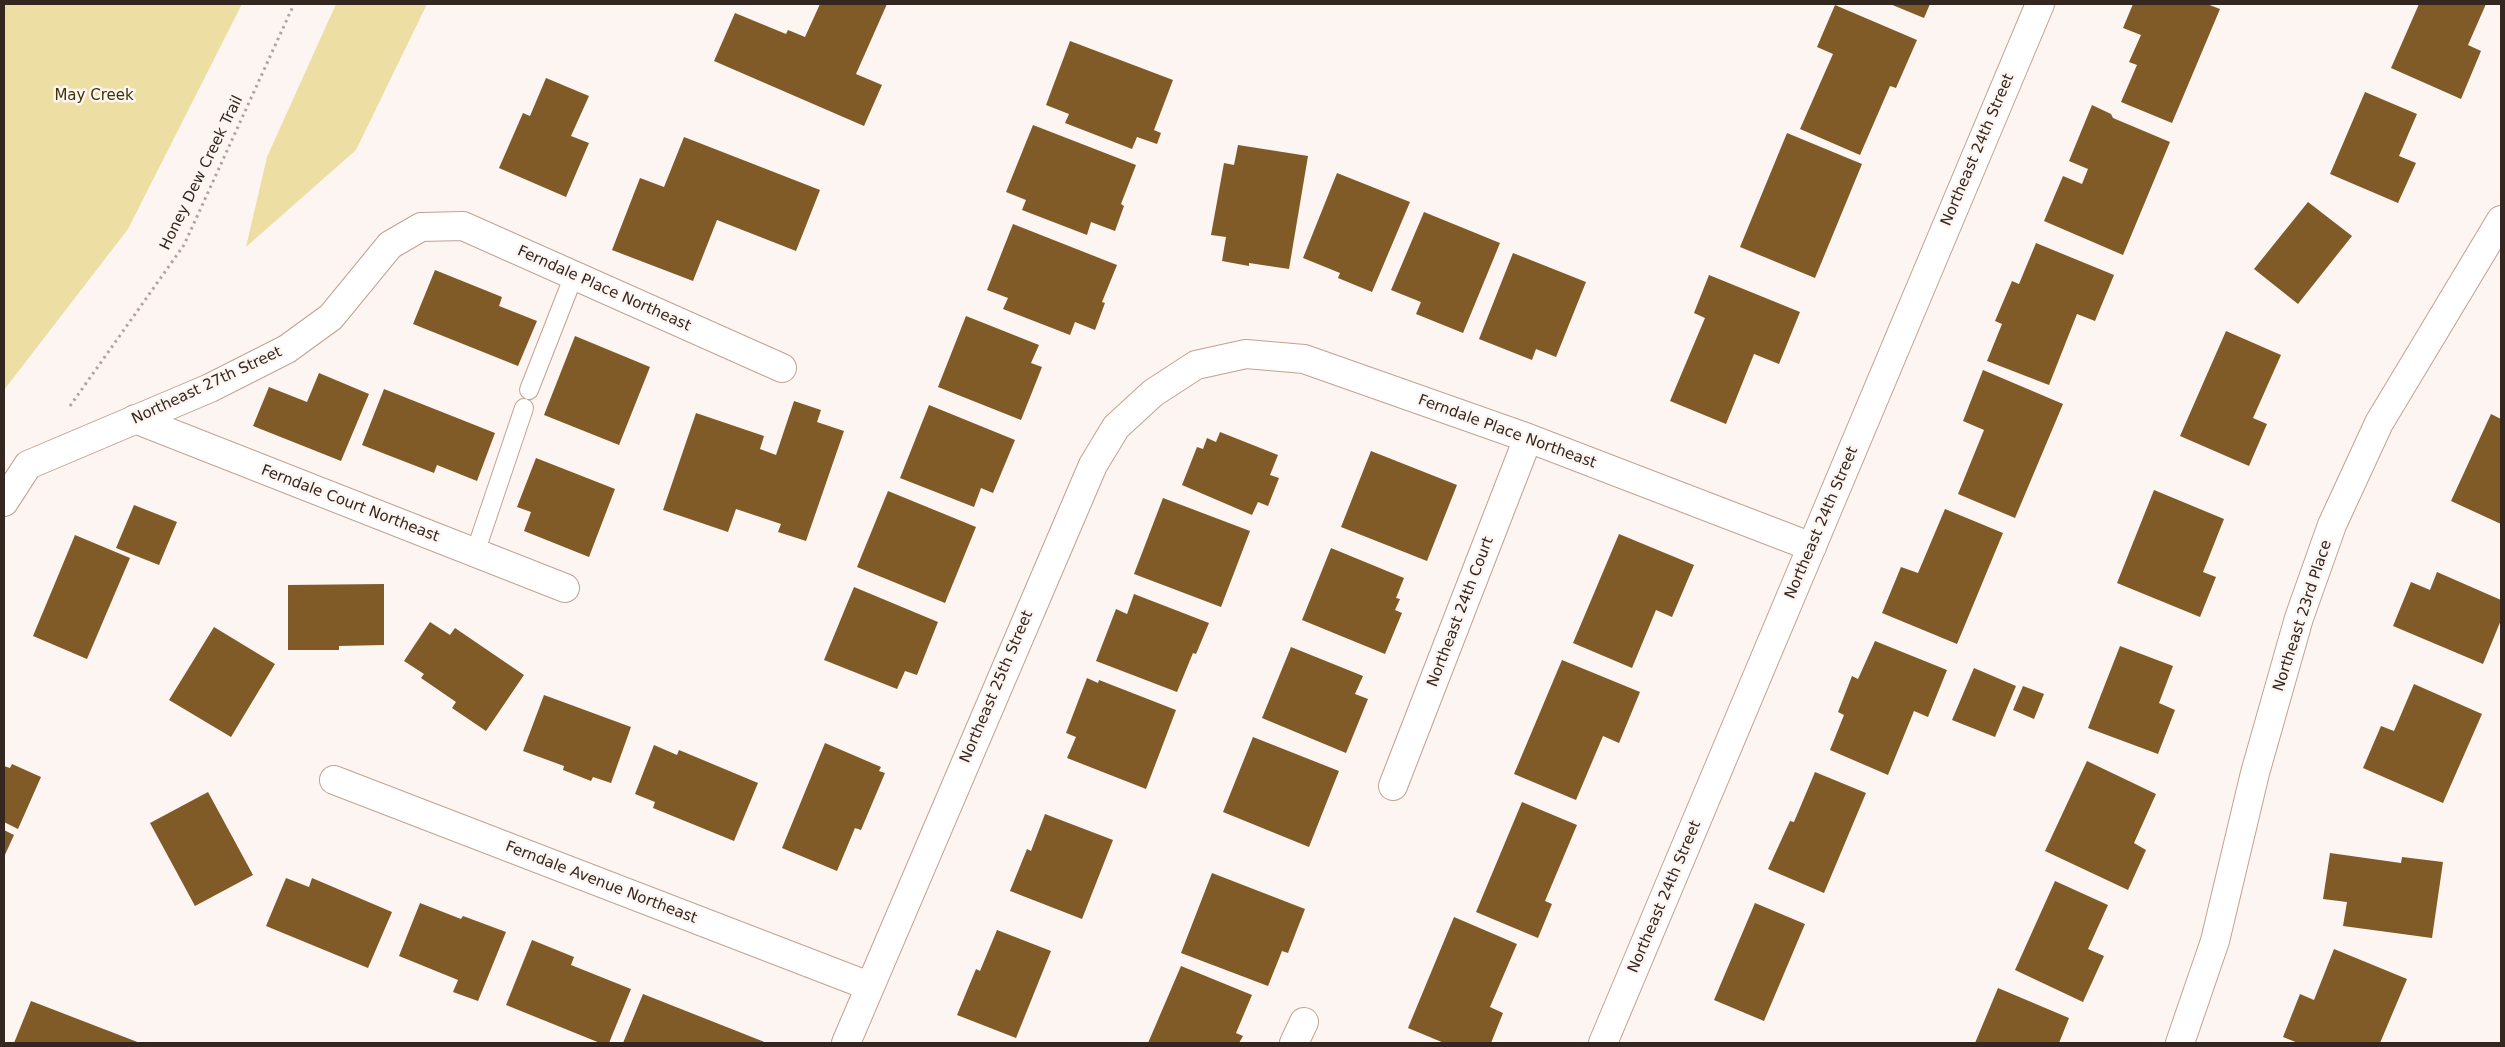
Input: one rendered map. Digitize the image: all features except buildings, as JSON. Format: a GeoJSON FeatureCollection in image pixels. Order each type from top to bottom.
{"type":"FeatureCollection","features":[{"type":"Feature","properties":{"kind":"street","name":"Northeast 24th Street"},"geometry":{"type":"LineString","coordinates":[[1603,1043],[2040,4]]}},
{"type":"Feature","properties":{"kind":"street","name":"Northeast 23rd Place"},"geometry":{"type":"LineString","coordinates":[[2180,1043],[2215,940],[2255,773],[2299,618],[2332,524],[2380,423],[2501,220]]}},
{"type":"Feature","properties":{"kind":"street","name":"Ferndale Place Northeast"},"geometry":{"type":"LineString","coordinates":[[421,227],[463,226],[782,368]]}},
{"type":"Feature","properties":{"kind":"street","name":"Northeast 27th Street"},"geometry":{"type":"LineString","coordinates":[[4,502],[8,493],[28,465],[210,388],[287,349],[330,317],[390,245],[421,227]]}},
{"type":"Feature","properties":{"kind":"street","name":"Ferndale Place Northeast"},"geometry":{"type":"LineString","coordinates":[[1196,365],[1246,354],[1304,359],[1528,438],[1812,547]]}},
{"type":"Feature","properties":{"kind":"street","name":"Northeast 25th Street"},"geometry":{"type":"LineString","coordinates":[[846,1043],[1092,465],[1116,427],[1153,393],[1196,365]]}},
{"type":"Feature","properties":{"kind":"street","name":"Ferndale Court Northeast"},"geometry":{"type":"LineString","coordinates":[[135,419],[565,588]]}},
{"type":"Feature","properties":{"kind":"street","name":"Northeast 24th Court"},"geometry":{"type":"LineString","coordinates":[[1393,786],[1528,438]]}},
{"type":"Feature","properties":{"kind":"street","name":"Ferndale Avenue Northeast"},"geometry":{"type":"LineString","coordinates":[[334,780],[869,986]]}},
{"type":"Feature","properties":{"kind":"lane"},"geometry":{"type":"LineString","coordinates":[[529,390],[574,276]]}},
{"type":"Feature","properties":{"kind":"lane"},"geometry":{"type":"LineString","coordinates":[[475,553],[524,408]]}},
{"type":"Feature","properties":{"kind":"path","name":"Honey Dew Creek Trail"},"geometry":{"type":"LineString","coordinates":[[68,409],[184,245],[294,4]]}},
{"type":"Feature","properties":{"kind":"green space","name":"May Creek"},"geometry":{"type":"Polygon","coordinates":[[[4,4],[242,4],[128,229],[4,390],[4,4]]]}},
{"type":"Feature","properties":{"kind":"green space"},"geometry":{"type":"Polygon","coordinates":[[[336,4],[427,4],[356,150],[246,247],[267,157],[336,4]]]}}]}
